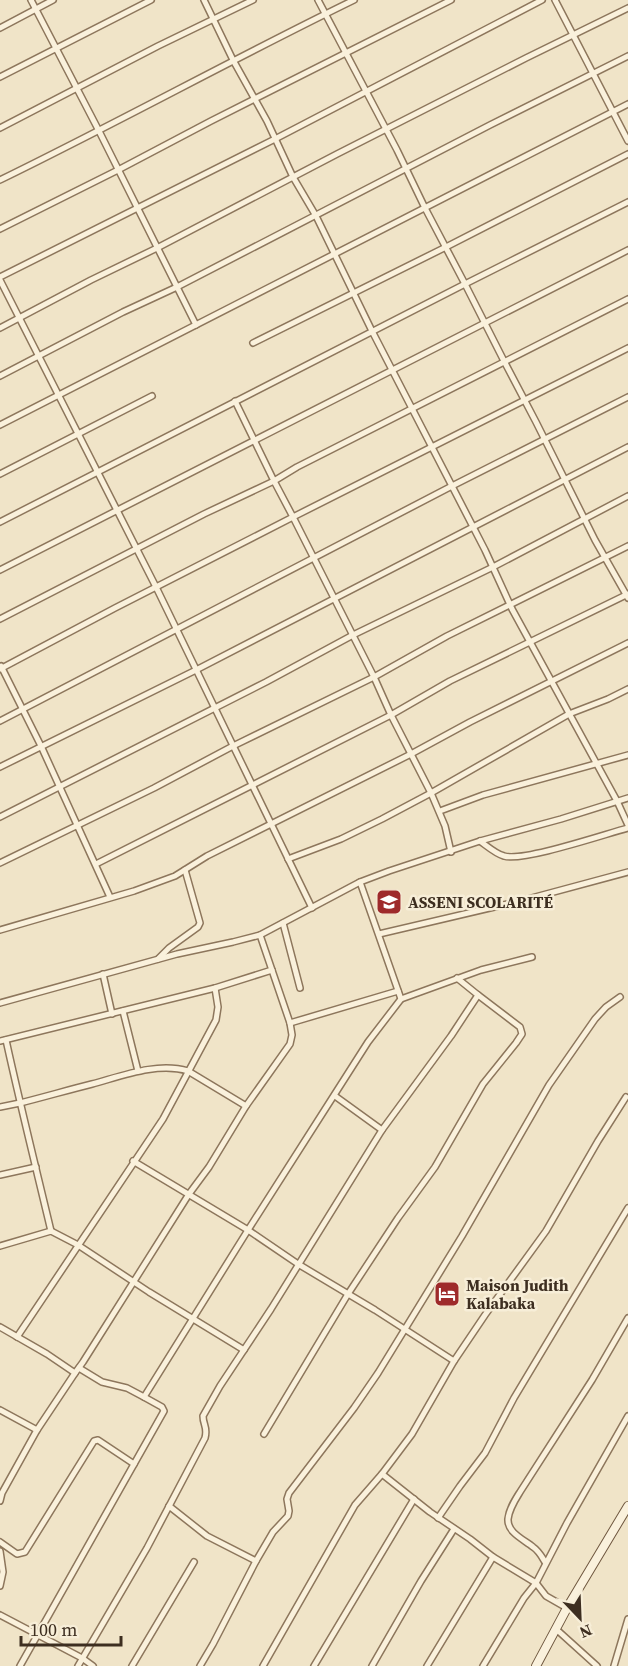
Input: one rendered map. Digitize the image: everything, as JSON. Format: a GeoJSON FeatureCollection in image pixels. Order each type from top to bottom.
{"type":"FeatureCollection","features":[{"type":"Feature","properties":{"kind":"street"},"geometry":{"type":"LineString","coordinates":[[31,0],[196,325]]}},
{"type":"Feature","properties":{"kind":"street"},"geometry":{"type":"LineString","coordinates":[[0,28],[53,0]]}},
{"type":"Feature","properties":{"kind":"street"},"geometry":{"type":"LineString","coordinates":[[0,77],[151,0]]}},
{"type":"Feature","properties":{"kind":"street"},"geometry":{"type":"LineString","coordinates":[[204,0],[474,528],[529,642],[617,801],[628,827],[543,852],[511,858],[502,856],[480,841]]}},
{"type":"Feature","properties":{"kind":"street"},"geometry":{"type":"LineString","coordinates":[[0,128],[253,0]]}},
{"type":"Feature","properties":{"kind":"street"},"geometry":{"type":"LineString","coordinates":[[96,864],[391,715],[450,681],[628,595],[595,540],[318,0]]}},
{"type":"Feature","properties":{"kind":"street"},"geometry":{"type":"LineString","coordinates":[[0,180],[354,0]]}},
{"type":"Feature","properties":{"kind":"street"},"geometry":{"type":"LineString","coordinates":[[0,229],[451,0]]}},
{"type":"Feature","properties":{"kind":"street"},"geometry":{"type":"LineString","coordinates":[[312,908],[156,587],[0,279],[409,71],[542,0]]}},
{"type":"Feature","properties":{"kind":"street"},"geometry":{"type":"LineString","coordinates":[[555,0],[628,141]]}},
{"type":"Feature","properties":{"kind":"street"},"geometry":{"type":"LineString","coordinates":[[0,328],[628,8]]}},
{"type":"Feature","properties":{"kind":"street"},"geometry":{"type":"LineString","coordinates":[[0,376],[628,56]]}},
{"type":"Feature","properties":{"kind":"street"},"geometry":{"type":"LineString","coordinates":[[0,425],[628,104]]}},
{"type":"Feature","properties":{"kind":"street"},"geometry":{"type":"LineString","coordinates":[[253,343],[628,154]]}},
{"type":"Feature","properties":{"kind":"street"},"geometry":{"type":"LineString","coordinates":[[0,522],[628,202]]}},
{"type":"Feature","properties":{"kind":"street"},"geometry":{"type":"LineString","coordinates":[[0,570],[628,250]]}},
{"type":"Feature","properties":{"kind":"street"},"geometry":{"type":"LineString","coordinates":[[0,619],[204,514],[274,481],[297,467],[628,298]]}},
{"type":"Feature","properties":{"kind":"street"},"geometry":{"type":"LineString","coordinates":[[110,897],[60,786],[1,667],[628,348]]}},
{"type":"Feature","properties":{"kind":"street"},"geometry":{"type":"LineString","coordinates":[[0,474],[152,396]]}},
{"type":"Feature","properties":{"kind":"street"},"geometry":{"type":"LineString","coordinates":[[0,721],[452,486],[628,398]]}},
{"type":"Feature","properties":{"kind":"street"},"geometry":{"type":"LineString","coordinates":[[235,401],[440,811],[451,852]]}},
{"type":"Feature","properties":{"kind":"street"},"geometry":{"type":"LineString","coordinates":[[0,767],[196,670],[628,447]]}},
{"type":"Feature","properties":{"kind":"street"},"geometry":{"type":"LineString","coordinates":[[0,817],[628,496]]}},
{"type":"Feature","properties":{"kind":"street"},"geometry":{"type":"LineString","coordinates":[[0,863],[374,677],[447,636],[628,546]]}},
{"type":"Feature","properties":{"kind":"street"},"geometry":{"type":"LineString","coordinates":[[0,930],[155,884],[628,643]]}},
{"type":"Feature","properties":{"kind":"street"},"geometry":{"type":"LineString","coordinates":[[288,859],[341,839],[431,793],[569,714],[628,689]]}},
{"type":"Feature","properties":{"kind":"street"},"geometry":{"type":"LineString","coordinates":[[440,811],[483,795],[628,755]]}},
{"type":"Feature","properties":{"kind":"street"},"geometry":{"type":"LineString","coordinates":[[0,1003],[158,959],[260,935],[360,882],[389,871],[480,841],[528,829],[628,798]]}},
{"type":"Feature","properties":{"kind":"street"},"geometry":{"type":"LineString","coordinates":[[158,959],[200,924],[185,870]]}},
{"type":"Feature","properties":{"kind":"street"},"geometry":{"type":"LineString","coordinates":[[379,934],[628,873]]}},
{"type":"Feature","properties":{"kind":"street"},"geometry":{"type":"LineString","coordinates":[[360,882],[401,999]]}},
{"type":"Feature","properties":{"kind":"street"},"geometry":{"type":"LineString","coordinates":[[283,923],[300,988]]}},
{"type":"Feature","properties":{"kind":"street"},"geometry":{"type":"LineString","coordinates":[[0,1501],[1,1492],[37,1430],[189,1194],[209,1167],[246,1106],[290,1044],[292,1035],[290,1023],[260,935]]}},
{"type":"Feature","properties":{"kind":"street"},"geometry":{"type":"LineString","coordinates":[[144,1397],[368,1042],[401,999],[457,978],[532,957]]}},
{"type":"Feature","properties":{"kind":"street"},"geometry":{"type":"LineString","coordinates":[[51,1231],[3,1041],[215,988],[272,970]]}},
{"type":"Feature","properties":{"kind":"street"},"geometry":{"type":"LineString","coordinates":[[103,974],[112,1014]]}},
{"type":"Feature","properties":{"kind":"street"},"geometry":{"type":"LineString","coordinates":[[264,1434],[348,1294],[435,1167],[483,1084],[522,1034],[520,1027],[457,978]]}},
{"type":"Feature","properties":{"kind":"street"},"geometry":{"type":"LineString","coordinates":[[17,1336],[168,1111],[216,1020],[218,1007],[215,988]]}},
{"type":"Feature","properties":{"kind":"street"},"geometry":{"type":"LineString","coordinates":[[290,1023],[398,991]]}},
{"type":"Feature","properties":{"kind":"street"},"geometry":{"type":"LineString","coordinates":[[78,1666],[147,1548],[205,1438],[206,1426],[203,1416],[220,1386],[382,1130],[478,995]]}},
{"type":"Feature","properties":{"kind":"street"},"geometry":{"type":"LineString","coordinates":[[200,1666],[273,1532],[288,1516],[289,1492],[354,1408],[405,1329],[462,1236],[549,1085],[595,1019],[606,1007],[620,998]]}},
{"type":"Feature","properties":{"kind":"street"},"geometry":{"type":"LineString","coordinates":[[123,1011],[138,1071]]}},
{"type":"Feature","properties":{"kind":"street"},"geometry":{"type":"LineString","coordinates":[[0,1107],[138,1071],[168,1067],[188,1071],[246,1106]]}},
{"type":"Feature","properties":{"kind":"street"},"geometry":{"type":"LineString","coordinates":[[335,1096],[382,1130]]}},
{"type":"Feature","properties":{"kind":"street"},"geometry":{"type":"LineString","coordinates":[[263,1666],[355,1505],[382,1474],[411,1434],[454,1361],[546,1231],[626,1097]]}},
{"type":"Feature","properties":{"kind":"street"},"geometry":{"type":"LineString","coordinates":[[133,1161],[248,1230],[298,1264],[454,1361]]}},
{"type":"Feature","properties":{"kind":"street"},"geometry":{"type":"LineString","coordinates":[[0,1175],[36,1167]]}},
{"type":"Feature","properties":{"kind":"street"},"geometry":{"type":"LineString","coordinates":[[438,1518],[485,1453],[514,1398],[628,1208]]}},
{"type":"Feature","properties":{"kind":"street"},"geometry":{"type":"LineString","coordinates":[[0,1246],[51,1231],[78,1245],[193,1320],[244,1350]]}},
{"type":"Feature","properties":{"kind":"street"},"geometry":{"type":"LineString","coordinates":[[545,1562],[539,1553],[512,1531],[508,1518],[512,1506],[592,1380],[628,1318]]}},
{"type":"Feature","properties":{"kind":"street"},"geometry":{"type":"LineString","coordinates":[[0,1328],[102,1382],[127,1388],[162,1407],[164,1411],[20,1666]]}},
{"type":"Feature","properties":{"kind":"street"},"geometry":{"type":"LineString","coordinates":[[0,1410],[37,1430]]}},
{"type":"Feature","properties":{"kind":"street"},"geometry":{"type":"LineString","coordinates":[[483,1666],[536,1582],[545,1562],[628,1416]]}},
{"type":"Feature","properties":{"kind":"street"},"geometry":{"type":"LineString","coordinates":[[0,1542],[18,1554],[25,1552],[94,1441],[98,1440],[134,1464]]}},
{"type":"Feature","properties":{"kind":"street"},"geometry":{"type":"LineString","coordinates":[[382,1474],[493,1557],[536,1582],[546,1596],[567,1608]]}},
{"type":"Feature","properties":{"kind":"street"},"geometry":{"type":"LineString","coordinates":[[314,1666],[414,1499]]}},
{"type":"Feature","properties":{"kind":"street"},"geometry":{"type":"LineString","coordinates":[[169,1506],[207,1536],[256,1562]]}},
{"type":"Feature","properties":{"kind":"street"},"geometry":{"type":"LineString","coordinates":[[536,1666],[567,1608],[628,1506]]}},
{"type":"Feature","properties":{"kind":"street"},"geometry":{"type":"LineString","coordinates":[[372,1666],[454,1529]]}},
{"type":"Feature","properties":{"kind":"street"},"geometry":{"type":"LineString","coordinates":[[0,1551],[3,1572],[0,1586]]}},
{"type":"Feature","properties":{"kind":"street"},"geometry":{"type":"LineString","coordinates":[[428,1666],[493,1557]]}},
{"type":"Feature","properties":{"kind":"street"},"geometry":{"type":"LineString","coordinates":[[132,1666],[194,1562]]}},
{"type":"Feature","properties":{"kind":"street"},"geometry":{"type":"LineString","coordinates":[[0,1615],[93,1666]]}},
{"type":"Feature","properties":{"kind":"street"},"geometry":{"type":"LineString","coordinates":[[614,1666],[628,1619]]}},
{"type":"Feature","properties":{"kind":"street"},"geometry":{"type":"LineString","coordinates":[[556,1629],[597,1666]]}},
{"type":"Feature","properties":{"kind":"place","name":"ASSENI SCOLARITÉ"},"geometry":{"type":"Point","coordinates":[389,902]}},
{"type":"Feature","properties":{"kind":"place","name":"Maison Judith Kalabaka"},"geometry":{"type":"Point","coordinates":[447,1294]}}]}
